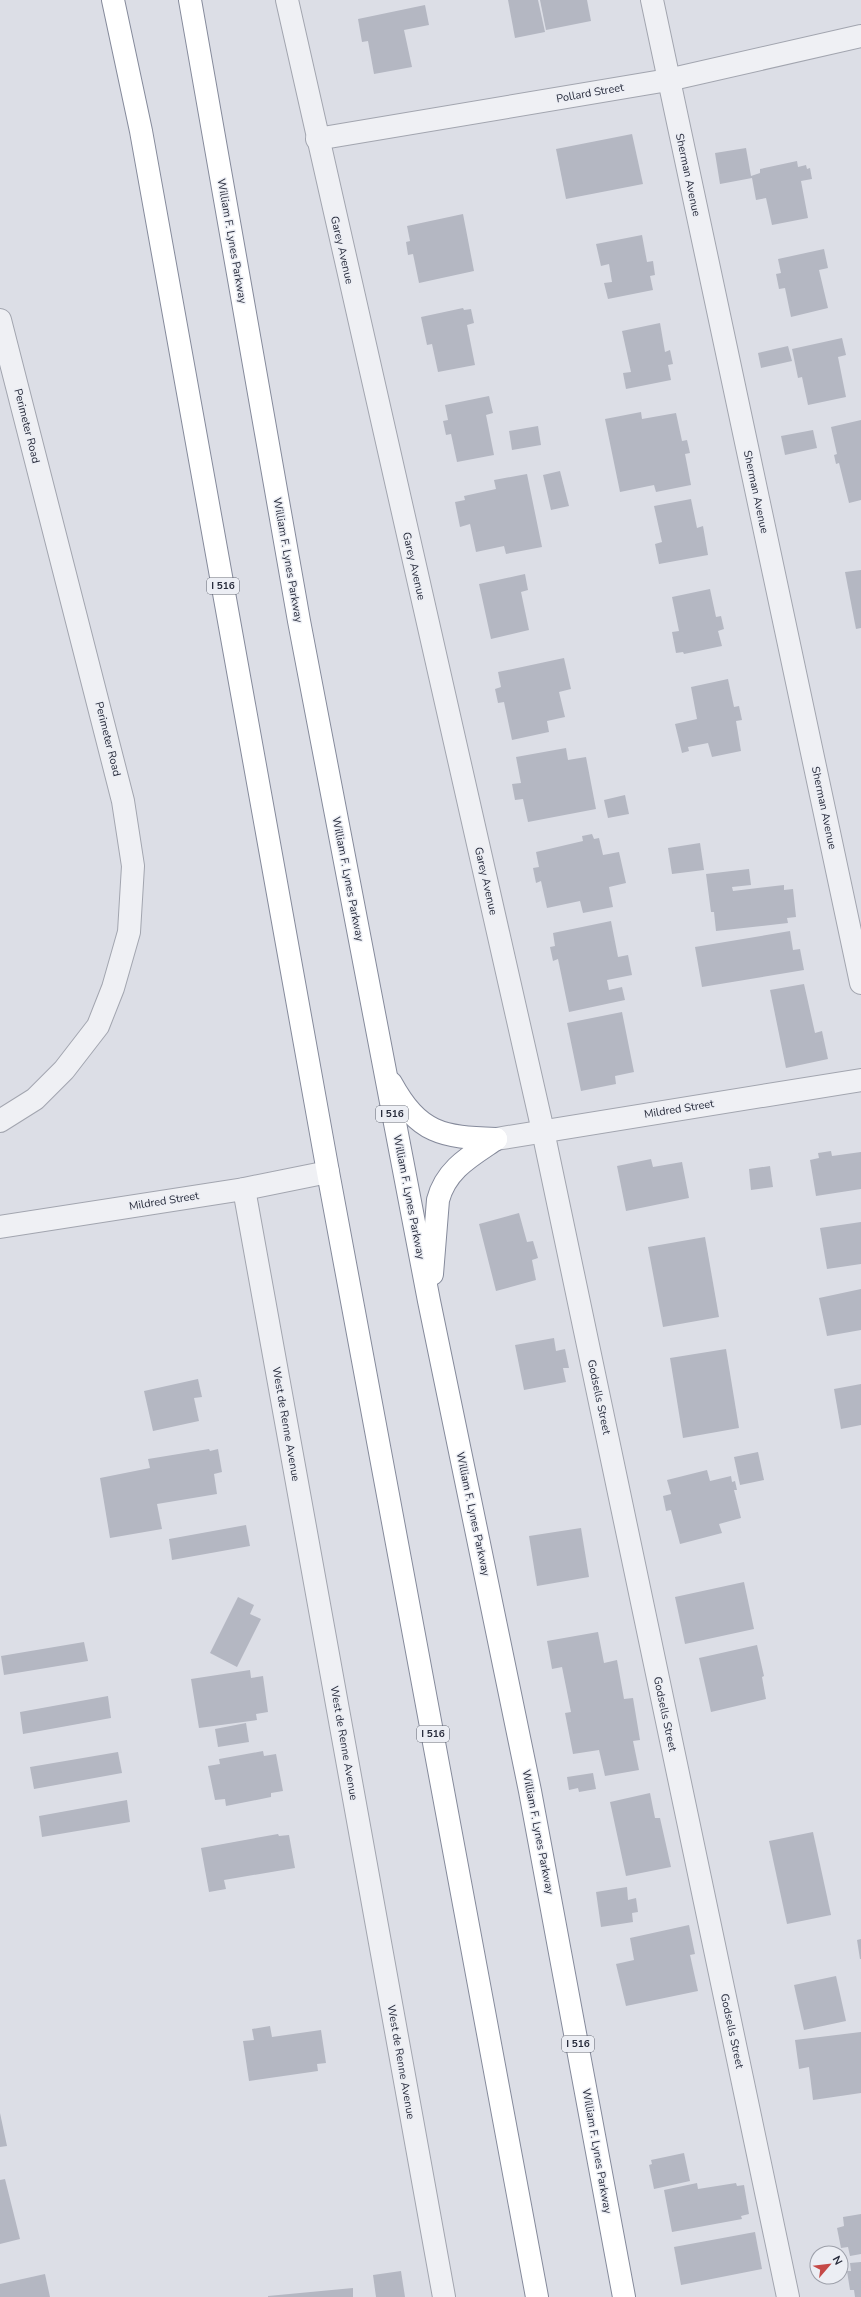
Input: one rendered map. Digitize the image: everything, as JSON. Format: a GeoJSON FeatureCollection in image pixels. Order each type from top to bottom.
{"type":"FeatureCollection","features":[{"type":"Feature","properties":{"kind":"highway","name":"I 516"},"geometry":{"type":"LineString","coordinates":[[113,0],[141,131],[328,1172],[537,2297]]}},
{"type":"Feature","properties":{"kind":"highway","name":"William F. Lynes Parkway"},"geometry":{"type":"LineString","coordinates":[[190,0],[299,621],[383,1068],[530,1791],[624,2297]]}},
{"type":"Feature","properties":{"kind":"highway"},"geometry":{"type":"LineString","coordinates":[[383,1068],[403,1103],[431,1128],[458,1137],[496,1139]]}},
{"type":"Feature","properties":{"kind":"highway"},"geometry":{"type":"LineString","coordinates":[[430,1301],[440,1190],[456,1167],[496,1139]]}},
{"type":"Feature","properties":{"kind":"street","name":"Garey Avenue"},"geometry":{"type":"LineString","coordinates":[[287,0],[317,139],[543,1131]]}},
{"type":"Feature","properties":{"kind":"street","name":"Sherman Avenue"},"geometry":{"type":"LineString","coordinates":[[652,0],[861,983]]}},
{"type":"Feature","properties":{"kind":"street","name":"Pollard Street"},"geometry":{"type":"LineString","coordinates":[[317,139],[668,80],[861,36]]}},
{"type":"Feature","properties":{"kind":"street","name":"Perimeter Road"},"geometry":{"type":"LineString","coordinates":[[0,320],[124,801],[132,866],[130,932],[113,988],[98,1026],[59,1075],[34,1099],[0,1121]]}},
{"type":"Feature","properties":{"kind":"street","name":"Mildred Street"},"geometry":{"type":"LineString","coordinates":[[496,1139],[861,1080]]}},
{"type":"Feature","properties":{"kind":"street","name":"Godsells Street"},"geometry":{"type":"LineString","coordinates":[[543,1131],[788,2297]]}},
{"type":"Feature","properties":{"kind":"street","name":"Mildred Street"},"geometry":{"type":"LineString","coordinates":[[0,1227],[244,1189],[328,1172]]}},
{"type":"Feature","properties":{"kind":"street","name":"West de Renne Avenue"},"geometry":{"type":"LineString","coordinates":[[244,1189],[444,2297]]}},
{"type":"Feature","properties":{"kind":"building"},"geometry":{"type":"Polygon","coordinates":[[[508,0],[538,0],[545,32],[515,38],[508,0]]]}},
{"type":"Feature","properties":{"kind":"building"},"geometry":{"type":"Polygon","coordinates":[[[540,0],[587,0],[591,21],[546,30],[540,0]]]}},
{"type":"Feature","properties":{"kind":"building"},"geometry":{"type":"Polygon","coordinates":[[[425,5],[429,25],[404,30],[412,67],[374,74],[368,41],[362,42],[358,19],[425,5]]]}},
{"type":"Feature","properties":{"kind":"building"},"geometry":{"type":"Polygon","coordinates":[[[632,134],[643,184],[566,199],[556,149],[632,134]]]}},
{"type":"Feature","properties":{"kind":"building"},"geometry":{"type":"Polygon","coordinates":[[[746,148],[751,176],[760,173],[760,169],[797,161],[798,167],[806,165],[807,169],[810,168],[812,179],[801,181],[808,218],[772,225],[766,198],[756,200],[752,178],[720,184],[715,153],[746,148]]]}},
{"type":"Feature","properties":{"kind":"building"},"geometry":{"type":"Polygon","coordinates":[[[463,214],[474,271],[419,283],[413,254],[408,255],[406,242],[410,241],[407,226],[463,214]]]}},
{"type":"Feature","properties":{"kind":"building"},"geometry":{"type":"Polygon","coordinates":[[[642,235],[647,262],[653,261],[655,275],[650,276],[653,290],[608,299],[604,283],[612,282],[609,264],[601,266],[596,244],[642,235]]]}},
{"type":"Feature","properties":{"kind":"building"},"geometry":{"type":"Polygon","coordinates":[[[824,249],[828,268],[819,270],[828,308],[791,317],[785,288],[779,289],[776,274],[781,273],[778,259],[824,249]]]}},
{"type":"Feature","properties":{"kind":"building"},"geometry":{"type":"Polygon","coordinates":[[[463,308],[464,310],[471,309],[474,323],[467,325],[475,365],[438,372],[432,344],[427,345],[421,317],[463,308]]]}},
{"type":"Feature","properties":{"kind":"building"},"geometry":{"type":"Polygon","coordinates":[[[660,323],[665,352],[670,350],[673,364],[668,365],[671,380],[626,389],[623,373],[631,372],[622,331],[660,323]]]}},
{"type":"Feature","properties":{"kind":"building"},"geometry":{"type":"Polygon","coordinates":[[[842,338],[846,355],[838,357],[846,397],[808,405],[802,377],[798,378],[792,349],[842,338]]]}},
{"type":"Feature","properties":{"kind":"building"},"geometry":{"type":"Polygon","coordinates":[[[788,346],[792,361],[761,368],[758,353],[788,346]]]}},
{"type":"Feature","properties":{"kind":"building"},"geometry":{"type":"Polygon","coordinates":[[[489,396],[493,413],[486,415],[494,455],[457,462],[451,434],[446,435],[443,421],[448,420],[445,405],[489,396]]]}},
{"type":"Feature","properties":{"kind":"building"},"geometry":{"type":"Polygon","coordinates":[[[641,412],[642,419],[676,413],[682,441],[687,440],[690,453],[685,454],[691,485],[656,492],[654,485],[620,492],[605,419],[641,412]]]}},
{"type":"Feature","properties":{"kind":"building"},"geometry":{"type":"Polygon","coordinates":[[[861,420],[861,500],[849,503],[839,463],[836,464],[834,455],[837,454],[831,427],[861,420]]]}},
{"type":"Feature","properties":{"kind":"building"},"geometry":{"type":"Polygon","coordinates":[[[538,426],[541,445],[512,450],[509,431],[538,426]]]}},
{"type":"Feature","properties":{"kind":"building"},"geometry":{"type":"Polygon","coordinates":[[[813,430],[817,448],[785,455],[781,436],[813,430]]]}},
{"type":"Feature","properties":{"kind":"building"},"geometry":{"type":"Polygon","coordinates":[[[560,471],[569,506],[551,510],[543,475],[560,471]]]}},
{"type":"Feature","properties":{"kind":"building"},"geometry":{"type":"Polygon","coordinates":[[[527,474],[542,547],[506,554],[504,546],[476,552],[470,524],[460,527],[455,502],[465,500],[464,496],[496,489],[494,480],[527,474]]]}},
{"type":"Feature","properties":{"kind":"building"},"geometry":{"type":"Polygon","coordinates":[[[691,499],[697,528],[703,526],[708,555],[659,564],[655,544],[662,542],[654,506],[691,499]]]}},
{"type":"Feature","properties":{"kind":"building"},"geometry":{"type":"Polygon","coordinates":[[[861,570],[861,628],[856,629],[845,572],[861,570]]]}},
{"type":"Feature","properties":{"kind":"building"},"geometry":{"type":"Polygon","coordinates":[[[525,574],[528,590],[521,592],[529,630],[491,639],[479,584],[525,574]]]}},
{"type":"Feature","properties":{"kind":"building"},"geometry":{"type":"Polygon","coordinates":[[[710,589],[716,617],[721,616],[724,629],[718,631],[722,646],[684,654],[683,652],[676,653],[672,632],[679,631],[672,597],[710,589]]]}},
{"type":"Feature","properties":{"kind":"building"},"geometry":{"type":"Polygon","coordinates":[[[564,658],[571,689],[559,692],[565,717],[547,721],[549,732],[512,740],[504,702],[498,703],[495,689],[501,687],[498,672],[564,658]]]}},
{"type":"Feature","properties":{"kind":"building"},"geometry":{"type":"Polygon","coordinates":[[[728,679],[734,707],[739,706],[742,720],[736,721],[741,751],[712,757],[708,743],[688,747],[689,751],[682,753],[675,724],[697,719],[691,687],[728,679]]]}},
{"type":"Feature","properties":{"kind":"building"},"geometry":{"type":"Polygon","coordinates":[[[566,748],[568,760],[586,757],[596,809],[528,822],[523,799],[515,800],[512,784],[521,783],[516,757],[566,748]]]}},
{"type":"Feature","properties":{"kind":"building"},"geometry":{"type":"Polygon","coordinates":[[[625,795],[629,814],[608,818],[604,800],[625,795]]]}},
{"type":"Feature","properties":{"kind":"building"},"geometry":{"type":"Polygon","coordinates":[[[592,834],[594,839],[599,838],[603,855],[619,852],[626,883],[609,887],[613,907],[583,913],[580,901],[547,908],[541,881],[536,883],[533,868],[539,867],[536,852],[583,841],[582,836],[592,834]]]}},
{"type":"Feature","properties":{"kind":"building"},"geometry":{"type":"Polygon","coordinates":[[[700,843],[704,870],[672,874],[668,848],[700,843]]]}},
{"type":"Feature","properties":{"kind":"building"},"geometry":{"type":"Polygon","coordinates":[[[749,869],[751,885],[732,887],[733,891],[784,885],[784,890],[793,889],[796,917],[787,918],[788,923],[716,931],[714,912],[711,912],[706,874],[749,869]]]}},
{"type":"Feature","properties":{"kind":"building"},"geometry":{"type":"Polygon","coordinates":[[[611,921],[618,957],[628,955],[632,975],[607,980],[609,990],[622,987],[625,1000],[569,1012],[558,959],[553,961],[550,947],[555,946],[553,933],[611,921]]]}},
{"type":"Feature","properties":{"kind":"building"},"geometry":{"type":"Polygon","coordinates":[[[790,931],[793,950],[800,949],[804,970],[702,987],[695,947],[790,931]]]}},
{"type":"Feature","properties":{"kind":"building"},"geometry":{"type":"Polygon","coordinates":[[[804,984],[815,1033],[822,1031],[828,1059],[786,1068],[770,990],[804,984]]]}},
{"type":"Feature","properties":{"kind":"building"},"geometry":{"type":"Polygon","coordinates":[[[622,1012],[634,1072],[615,1076],[616,1084],[581,1091],[567,1023],[622,1012]]]}},
{"type":"Feature","properties":{"kind":"building"},"geometry":{"type":"Polygon","coordinates":[[[831,1151],[832,1156],[861,1152],[861,1189],[816,1196],[810,1160],[819,1158],[818,1153],[831,1151]]]}},
{"type":"Feature","properties":{"kind":"building"},"geometry":{"type":"Polygon","coordinates":[[[651,1159],[653,1167],[682,1162],[689,1198],[626,1211],[617,1166],[651,1159]]]}},
{"type":"Feature","properties":{"kind":"building"},"geometry":{"type":"Polygon","coordinates":[[[770,1166],[773,1187],[751,1190],[749,1169],[770,1166]]]}},
{"type":"Feature","properties":{"kind":"building"},"geometry":{"type":"Polygon","coordinates":[[[519,1213],[527,1242],[533,1241],[538,1258],[532,1260],[536,1280],[496,1291],[479,1224],[519,1213]]]}},
{"type":"Feature","properties":{"kind":"building"},"geometry":{"type":"Polygon","coordinates":[[[861,1222],[861,1264],[827,1269],[820,1228],[861,1222]]]}},
{"type":"Feature","properties":{"kind":"building"},"geometry":{"type":"Polygon","coordinates":[[[705,1237],[719,1317],[663,1327],[648,1247],[705,1237]]]}},
{"type":"Feature","properties":{"kind":"building"},"geometry":{"type":"Polygon","coordinates":[[[861,1289],[861,1330],[827,1336],[819,1298],[861,1289]]]}},
{"type":"Feature","properties":{"kind":"building"},"geometry":{"type":"Polygon","coordinates":[[[554,1338],[556,1351],[565,1349],[569,1368],[563,1368],[566,1382],[524,1390],[515,1345],[554,1338]]]}},
{"type":"Feature","properties":{"kind":"building"},"geometry":{"type":"Polygon","coordinates":[[[726,1349],[739,1428],[683,1438],[670,1358],[726,1349]]]}},
{"type":"Feature","properties":{"kind":"building"},"geometry":{"type":"Polygon","coordinates":[[[198,1379],[202,1397],[194,1398],[199,1421],[153,1431],[144,1391],[198,1379]]]}},
{"type":"Feature","properties":{"kind":"building"},"geometry":{"type":"Polygon","coordinates":[[[861,1384],[861,1425],[841,1429],[834,1389],[861,1384]]]}},
{"type":"Feature","properties":{"kind":"building"},"geometry":{"type":"Polygon","coordinates":[[[209,1449],[210,1451],[218,1449],[222,1472],[214,1474],[217,1494],[157,1504],[162,1529],[110,1538],[100,1478],[150,1468],[148,1459],[209,1449]]]}},
{"type":"Feature","properties":{"kind":"building"},"geometry":{"type":"Polygon","coordinates":[[[758,1452],[764,1480],[740,1485],[734,1457],[758,1452]]]}},
{"type":"Feature","properties":{"kind":"building"},"geometry":{"type":"Polygon","coordinates":[[[707,1470],[710,1481],[731,1476],[732,1482],[735,1481],[737,1490],[734,1490],[741,1518],[719,1524],[722,1533],[680,1544],[671,1510],[666,1511],[663,1496],[671,1494],[667,1480],[707,1470]]]}},
{"type":"Feature","properties":{"kind":"building"},"geometry":{"type":"Polygon","coordinates":[[[246,1525],[250,1546],[172,1560],[169,1539],[246,1525]]]}},
{"type":"Feature","properties":{"kind":"building"},"geometry":{"type":"Polygon","coordinates":[[[581,1528],[589,1577],[537,1586],[529,1536],[581,1528]]]}},
{"type":"Feature","properties":{"kind":"building"},"geometry":{"type":"Polygon","coordinates":[[[744,1582],[754,1629],[685,1644],[675,1597],[744,1582]]]}},
{"type":"Feature","properties":{"kind":"building"},"geometry":{"type":"Polygon","coordinates":[[[238,1597],[254,1605],[250,1614],[261,1619],[237,1667],[210,1653],[238,1597]]]}},
{"type":"Feature","properties":{"kind":"building"},"geometry":{"type":"Polygon","coordinates":[[[598,1632],[604,1663],[617,1660],[624,1699],[633,1698],[640,1740],[633,1741],[639,1770],[605,1776],[599,1750],[573,1754],[565,1713],[571,1712],[562,1667],[552,1669],[547,1641],[598,1632]]]}},
{"type":"Feature","properties":{"kind":"building"},"geometry":{"type":"Polygon","coordinates":[[[84,1642],[88,1661],[4,1675],[1,1656],[84,1642]]]}},
{"type":"Feature","properties":{"kind":"building"},"geometry":{"type":"Polygon","coordinates":[[[757,1645],[764,1676],[762,1677],[766,1699],[711,1712],[699,1658],[757,1645]]]}},
{"type":"Feature","properties":{"kind":"building"},"geometry":{"type":"Polygon","coordinates":[[[250,1670],[251,1678],[263,1676],[268,1712],[256,1714],[257,1720],[199,1728],[191,1679],[250,1670]]]}},
{"type":"Feature","properties":{"kind":"building"},"geometry":{"type":"Polygon","coordinates":[[[108,1696],[111,1718],[23,1734],[20,1712],[108,1696]]]}},
{"type":"Feature","properties":{"kind":"building"},"geometry":{"type":"Polygon","coordinates":[[[246,1723],[249,1742],[218,1747],[215,1729],[246,1723]]]}},
{"type":"Feature","properties":{"kind":"building"},"geometry":{"type":"Polygon","coordinates":[[[263,1751],[264,1756],[276,1754],[283,1791],[271,1793],[271,1797],[226,1806],[225,1799],[215,1800],[208,1766],[220,1764],[219,1759],[263,1751]]]}},
{"type":"Feature","properties":{"kind":"building"},"geometry":{"type":"Polygon","coordinates":[[[118,1752],[122,1773],[34,1789],[30,1767],[118,1752]]]}},
{"type":"Feature","properties":{"kind":"building"},"geometry":{"type":"Polygon","coordinates":[[[593,1773],[596,1789],[579,1792],[578,1788],[569,1790],[567,1777],[593,1773]]]}},
{"type":"Feature","properties":{"kind":"building"},"geometry":{"type":"Polygon","coordinates":[[[650,1793],[655,1818],[660,1818],[671,1867],[626,1876],[610,1802],[650,1793]]]}},
{"type":"Feature","properties":{"kind":"building"},"geometry":{"type":"Polygon","coordinates":[[[127,1800],[130,1822],[42,1837],[39,1816],[127,1800]]]}},
{"type":"Feature","properties":{"kind":"building"},"geometry":{"type":"Polygon","coordinates":[[[813,1832],[831,1915],[787,1924],[769,1841],[813,1832]]]}},
{"type":"Feature","properties":{"kind":"building"},"geometry":{"type":"Polygon","coordinates":[[[278,1834],[279,1836],[289,1835],[295,1868],[224,1880],[226,1889],[209,1892],[201,1848],[278,1834]]]}},
{"type":"Feature","properties":{"kind":"building"},"geometry":{"type":"Polygon","coordinates":[[[627,1887],[628,1900],[636,1898],[638,1912],[632,1913],[633,1922],[601,1927],[596,1892],[627,1887]]]}},
{"type":"Feature","properties":{"kind":"building"},"geometry":{"type":"Polygon","coordinates":[[[689,1925],[695,1954],[690,1955],[698,1991],[626,2006],[616,1964],[634,1960],[630,1938],[689,1925]]]}},
{"type":"Feature","properties":{"kind":"building"},"geometry":{"type":"Polygon","coordinates":[[[861,1939],[861,1959],[860,1959],[857,1940],[861,1939]]]}},
{"type":"Feature","properties":{"kind":"building"},"geometry":{"type":"Polygon","coordinates":[[[836,1976],[846,2021],[804,2030],[794,1985],[836,1976]]]}},
{"type":"Feature","properties":{"kind":"building"},"geometry":{"type":"Polygon","coordinates":[[[270,2026],[272,2037],[321,2030],[326,2063],[317,2064],[318,2071],[249,2081],[243,2041],[254,2040],[252,2029],[270,2026]]]}},
{"type":"Feature","properties":{"kind":"building"},"geometry":{"type":"Polygon","coordinates":[[[861,2032],[861,2093],[813,2100],[809,2067],[799,2069],[795,2040],[861,2032]]]}},
{"type":"Feature","properties":{"kind":"building"},"geometry":{"type":"Polygon","coordinates":[[[0,2113],[7,2146],[0,2147],[0,2113]]]}},
{"type":"Feature","properties":{"kind":"building"},"geometry":{"type":"Polygon","coordinates":[[[684,2153],[690,2181],[654,2189],[649,2165],[652,2164],[651,2160],[684,2153]]]}},
{"type":"Feature","properties":{"kind":"building"},"geometry":{"type":"Polygon","coordinates":[[[5,2179],[20,2239],[0,2244],[0,2180],[5,2179]]]}},
{"type":"Feature","properties":{"kind":"building"},"geometry":{"type":"Polygon","coordinates":[[[697,2183],[698,2189],[736,2183],[737,2186],[744,2185],[749,2214],[741,2216],[742,2219],[672,2232],[664,2190],[697,2183]]]}},
{"type":"Feature","properties":{"kind":"building"},"geometry":{"type":"Polygon","coordinates":[[[861,2214],[861,2254],[850,2256],[849,2245],[840,2245],[837,2228],[844,2226],[843,2217],[861,2214]]]}},
{"type":"Feature","properties":{"kind":"building"},"geometry":{"type":"Polygon","coordinates":[[[755,2232],[762,2269],[681,2285],[674,2247],[755,2232]]]}},
{"type":"Feature","properties":{"kind":"building"},"geometry":{"type":"Polygon","coordinates":[[[861,2262],[861,2297],[855,2297],[854,2290],[850,2290],[850,2263],[861,2262]]]}},
{"type":"Feature","properties":{"kind":"building"},"geometry":{"type":"Polygon","coordinates":[[[401,2271],[405,2297],[376,2297],[373,2275],[401,2271]]]}},
{"type":"Feature","properties":{"kind":"building"},"geometry":{"type":"Polygon","coordinates":[[[45,2274],[50,2297],[0,2297],[0,2284],[45,2274]]]}},
{"type":"Feature","properties":{"kind":"building"},"geometry":{"type":"Polygon","coordinates":[[[353,2288],[353,2297],[268,2297],[268,2296],[353,2288]]]}}]}
